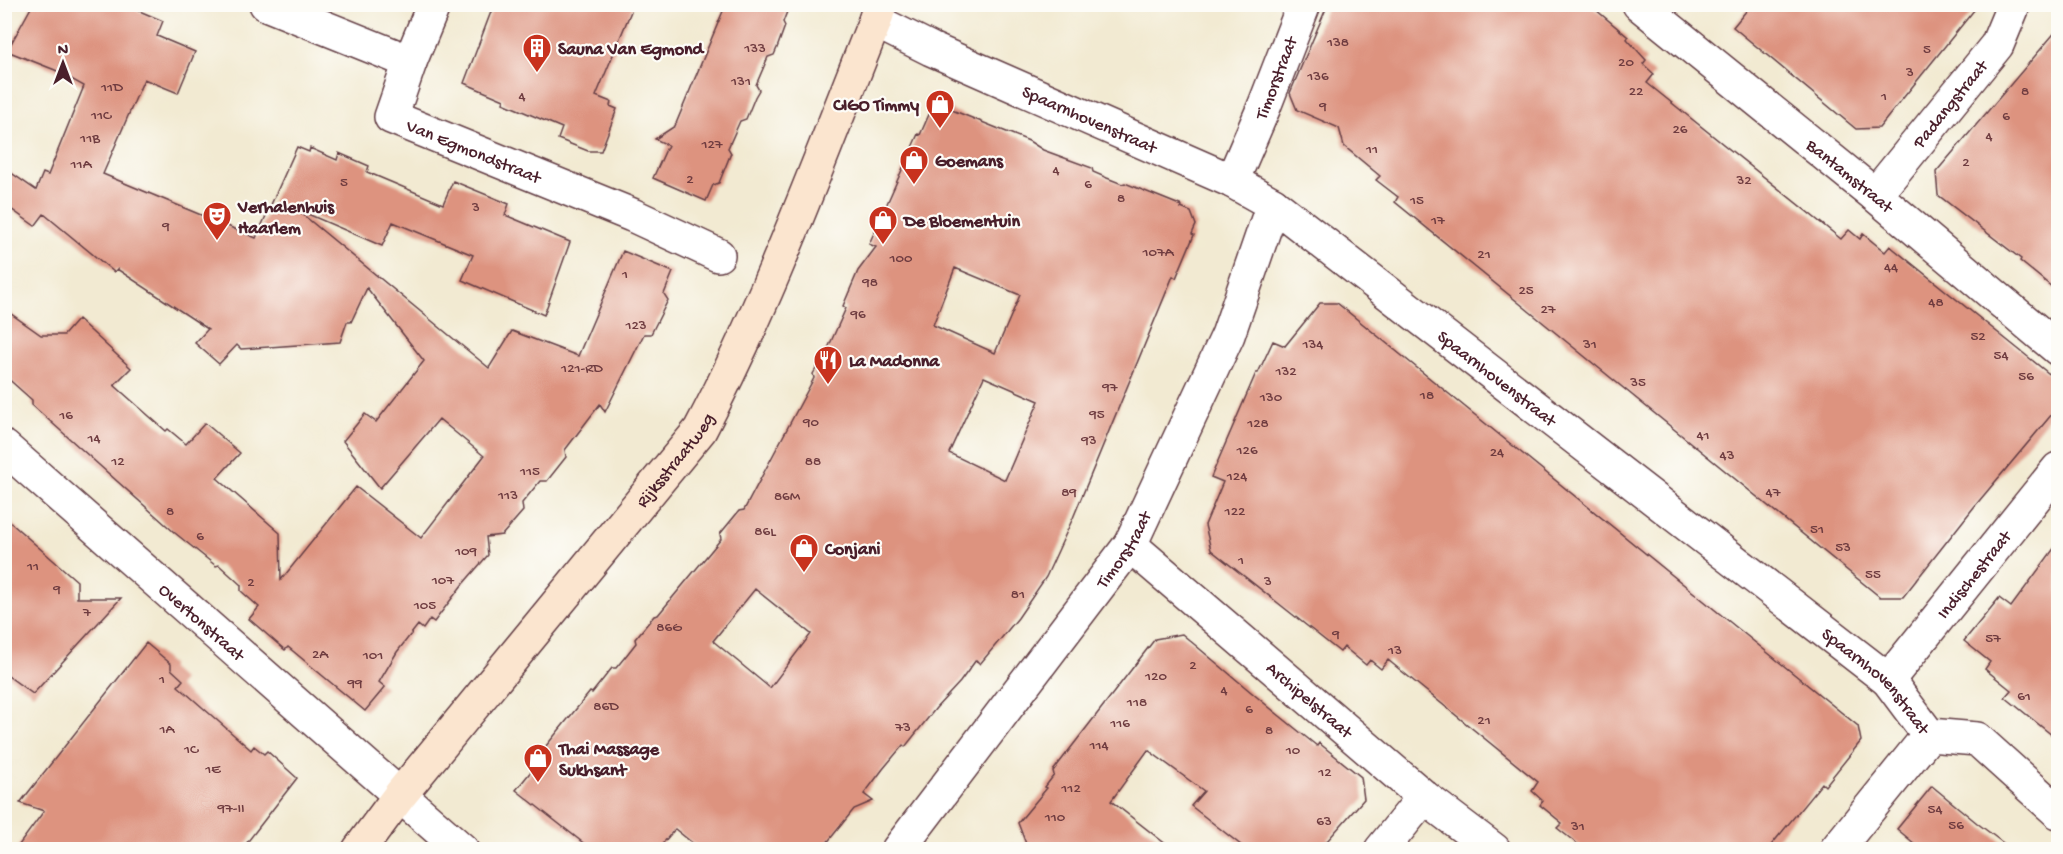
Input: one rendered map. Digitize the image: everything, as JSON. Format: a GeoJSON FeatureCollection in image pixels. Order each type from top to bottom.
{"type":"FeatureCollection","features":[{"type":"Feature","properties":{"kind":"main road","name":"Rijksstraatweg"},"geometry":{"type":"LineString","coordinates":[[359,849],[400,795],[700,430],[731,372],[770,281],[877,13]]}},
{"type":"Feature","properties":{"kind":"street"},"geometry":{"type":"LineString","coordinates":[[266,4],[410,62],[434,4]]}},
{"type":"Feature","properties":{"kind":"street","name":"Timorstraat"},"geometry":{"type":"LineString","coordinates":[[1232,181],[1305,4]]}},
{"type":"Feature","properties":{"kind":"street","name":"Bantamstraat"},"geometry":{"type":"LineString","coordinates":[[1639,4],[1875,195],[2058,349]]}},
{"type":"Feature","properties":{"kind":"street","name":"Padangstraat"},"geometry":{"type":"LineString","coordinates":[[1875,195],[1997,45],[2014,4]]}},
{"type":"Feature","properties":{"kind":"street","name":"Spaarnhovenstraat"},"geometry":{"type":"LineString","coordinates":[[877,13],[931,49],[1232,181],[1273,204],[1888,680],[1929,735],[1977,739],[2058,812]]}},
{"type":"Feature","properties":{"kind":"street","name":"Van Egmondstraat"},"geometry":{"type":"LineString","coordinates":[[410,62],[391,117],[632,215],[718,255]]}},
{"type":"Feature","properties":{"kind":"street","name":"Timorstraat"},"geometry":{"type":"LineString","coordinates":[[898,849],[1130,545],[1228,335],[1273,204]]}},
{"type":"Feature","properties":{"kind":"street","name":"Overtonstraat"},"geometry":{"type":"LineString","coordinates":[[4,447],[462,849]]}},
{"type":"Feature","properties":{"kind":"street","name":"Indischestraat"},"geometry":{"type":"LineString","coordinates":[[1888,680],[2058,469]]}},
{"type":"Feature","properties":{"kind":"street","name":"Archipelstraat"},"geometry":{"type":"LineString","coordinates":[[1130,545],[1424,797],[1494,849]]}},
{"type":"Feature","properties":{"kind":"street"},"geometry":{"type":"LineString","coordinates":[[1836,849],[1929,735]]}},
{"type":"Feature","properties":{"kind":"street"},"geometry":{"type":"LineString","coordinates":[[1381,849],[1424,797]]}},
{"type":"Feature","properties":{"kind":"building"},"geometry":{"type":"Polygon","coordinates":[[[33,4],[123,4],[163,21],[157,36],[195,52],[178,93],[144,79],[103,174],[256,238],[297,147],[309,152],[310,148],[337,160],[339,153],[369,166],[367,172],[443,204],[453,181],[509,204],[505,215],[570,242],[544,315],[462,280],[473,255],[393,222],[382,246],[296,209],[489,368],[512,331],[578,356],[623,251],[673,272],[664,294],[668,300],[651,334],[644,334],[605,412],[600,404],[565,450],[566,457],[547,481],[540,481],[522,503],[523,511],[502,535],[486,537],[488,555],[434,622],[430,619],[423,629],[418,625],[397,652],[379,682],[385,687],[365,711],[288,647],[285,650],[249,619],[259,607],[241,591],[241,585],[219,565],[216,566],[175,533],[32,405],[32,400],[4,375],[4,309],[41,335],[64,335],[78,319],[131,368],[114,385],[166,431],[168,429],[186,444],[205,423],[240,453],[217,478],[280,533],[281,580],[356,487],[421,538],[484,456],[439,419],[380,488],[343,441],[365,414],[376,422],[424,361],[367,288],[351,322],[347,322],[340,342],[241,349],[237,345],[219,364],[195,343],[208,329],[117,269],[114,272],[44,214],[35,226],[4,204],[4,168],[36,190],[43,173],[48,175],[84,86],[55,70],[7,51],[33,4]]]}},
{"type":"Feature","properties":{"kind":"building","name":"Sauna Van Egmond"},"geometry":{"type":"Polygon","coordinates":[[[494,4],[634,4],[596,96],[611,102],[610,106],[617,109],[601,151],[588,151],[558,139],[562,128],[503,103],[504,100],[464,83],[494,4]]]}},
{"type":"Feature","properties":{"kind":"building"},"geometry":{"type":"Polygon","coordinates":[[[726,4],[790,4],[777,48],[774,55],[768,57],[756,85],[759,90],[746,119],[740,121],[728,148],[731,153],[719,183],[713,185],[706,201],[653,178],[668,145],[655,139],[675,126],[726,4]]]}},
{"type":"Feature","properties":{"kind":"building"},"geometry":{"type":"Polygon","coordinates":[[[1328,4],[1589,4],[1628,37],[1627,39],[1646,60],[1643,64],[1654,74],[1647,83],[1841,239],[1849,230],[1860,239],[1863,234],[1885,252],[1890,246],[2058,381],[2058,407],[1974,507],[1903,597],[1880,597],[1395,202],[1398,197],[1376,180],[1380,176],[1344,146],[1339,128],[1297,110],[1290,93],[1328,4]]]}},
{"type":"Feature","properties":{"kind":"building"},"geometry":{"type":"Polygon","coordinates":[[[1752,4],[1979,4],[1879,128],[1856,129],[1733,27],[1752,4]]]}},
{"type":"Feature","properties":{"kind":"building"},"geometry":{"type":"Polygon","coordinates":[[[2058,29],[2058,292],[2020,261],[2021,259],[1938,195],[1936,172],[2058,29]]]}},
{"type":"Feature","properties":{"kind":"building"},"geometry":{"type":"Polygon","coordinates":[[[942,106],[1029,141],[1043,150],[1092,168],[1093,172],[1107,178],[1182,206],[1181,208],[1191,212],[1196,225],[1176,278],[1173,276],[1073,518],[1046,577],[1018,618],[980,664],[976,660],[905,747],[903,745],[883,769],[864,794],[873,801],[854,809],[822,849],[700,849],[675,829],[658,849],[591,849],[516,790],[541,759],[537,757],[590,692],[592,693],[612,668],[616,668],[636,643],[635,639],[721,539],[720,534],[739,511],[744,510],[814,378],[813,374],[846,308],[843,306],[858,271],[876,247],[869,244],[918,134],[920,135],[931,110],[938,114],[942,106]],[[955,268],[933,325],[995,353],[1020,295],[955,268]],[[984,377],[949,453],[1005,480],[1039,401],[984,377]],[[755,589],[713,641],[770,688],[811,634],[755,589]]]}},
{"type":"Feature","properties":{"kind":"building"},"geometry":{"type":"Polygon","coordinates":[[[1320,303],[1337,303],[1858,726],[1861,741],[1825,786],[1822,783],[1768,849],[1584,849],[1557,828],[1562,823],[1540,805],[1543,801],[1532,791],[1538,782],[1388,660],[1381,669],[1370,660],[1366,665],[1344,647],[1340,652],[1211,550],[1205,525],[1223,482],[1211,477],[1256,373],[1273,341],[1285,346],[1320,303]]]}},
{"type":"Feature","properties":{"kind":"building"},"geometry":{"type":"Polygon","coordinates":[[[4,517],[77,581],[77,598],[121,598],[33,694],[4,673],[4,517]]]}},
{"type":"Feature","properties":{"kind":"building"},"geometry":{"type":"Polygon","coordinates":[[[2058,543],[2058,740],[2005,697],[2011,690],[1985,669],[1990,662],[1964,641],[1999,598],[2011,607],[2058,543]]]}},
{"type":"Feature","properties":{"kind":"building"},"geometry":{"type":"Polygon","coordinates":[[[1182,634],[1317,746],[1319,743],[1361,777],[1364,799],[1320,849],[1246,849],[1191,806],[1204,791],[1148,750],[1111,801],[1172,849],[1028,849],[1018,823],[1047,788],[1045,787],[1054,775],[1053,771],[1155,639],[1182,634]]]}},
{"type":"Feature","properties":{"kind":"building"},"geometry":{"type":"Polygon","coordinates":[[[146,643],[171,664],[171,669],[183,680],[178,686],[251,750],[254,746],[264,754],[267,751],[297,778],[242,849],[16,849],[44,811],[20,803],[146,643]]]}},
{"type":"Feature","properties":{"kind":"building"},"geometry":{"type":"Polygon","coordinates":[[[1932,786],[2011,849],[1921,849],[1897,829],[1932,786]]]}},
{"type":"Feature","properties":{"kind":"place","name":"Sauna Van Egmond"},"geometry":{"type":"Point","coordinates":[537,74]}},
{"type":"Feature","properties":{"kind":"place","name":"CIGO Timmy"},"geometry":{"type":"Point","coordinates":[940,130]}},
{"type":"Feature","properties":{"kind":"place","name":"Goemans"},"geometry":{"type":"Point","coordinates":[914,186]}},
{"type":"Feature","properties":{"kind":"place","name":"Verhalenhuis Haarlem"},"geometry":{"type":"Point","coordinates":[217,242]}},
{"type":"Feature","properties":{"kind":"place","name":"De Bloementuin"},"geometry":{"type":"Point","coordinates":[883,246]}},
{"type":"Feature","properties":{"kind":"place","name":"La Madonna"},"geometry":{"type":"Point","coordinates":[828,386]}},
{"type":"Feature","properties":{"kind":"place","name":"Conjani"},"geometry":{"type":"Point","coordinates":[804,574]}},
{"type":"Feature","properties":{"kind":"place","name":"Thai Massage Sukhsant"},"geometry":{"type":"Point","coordinates":[538,784]}}]}
